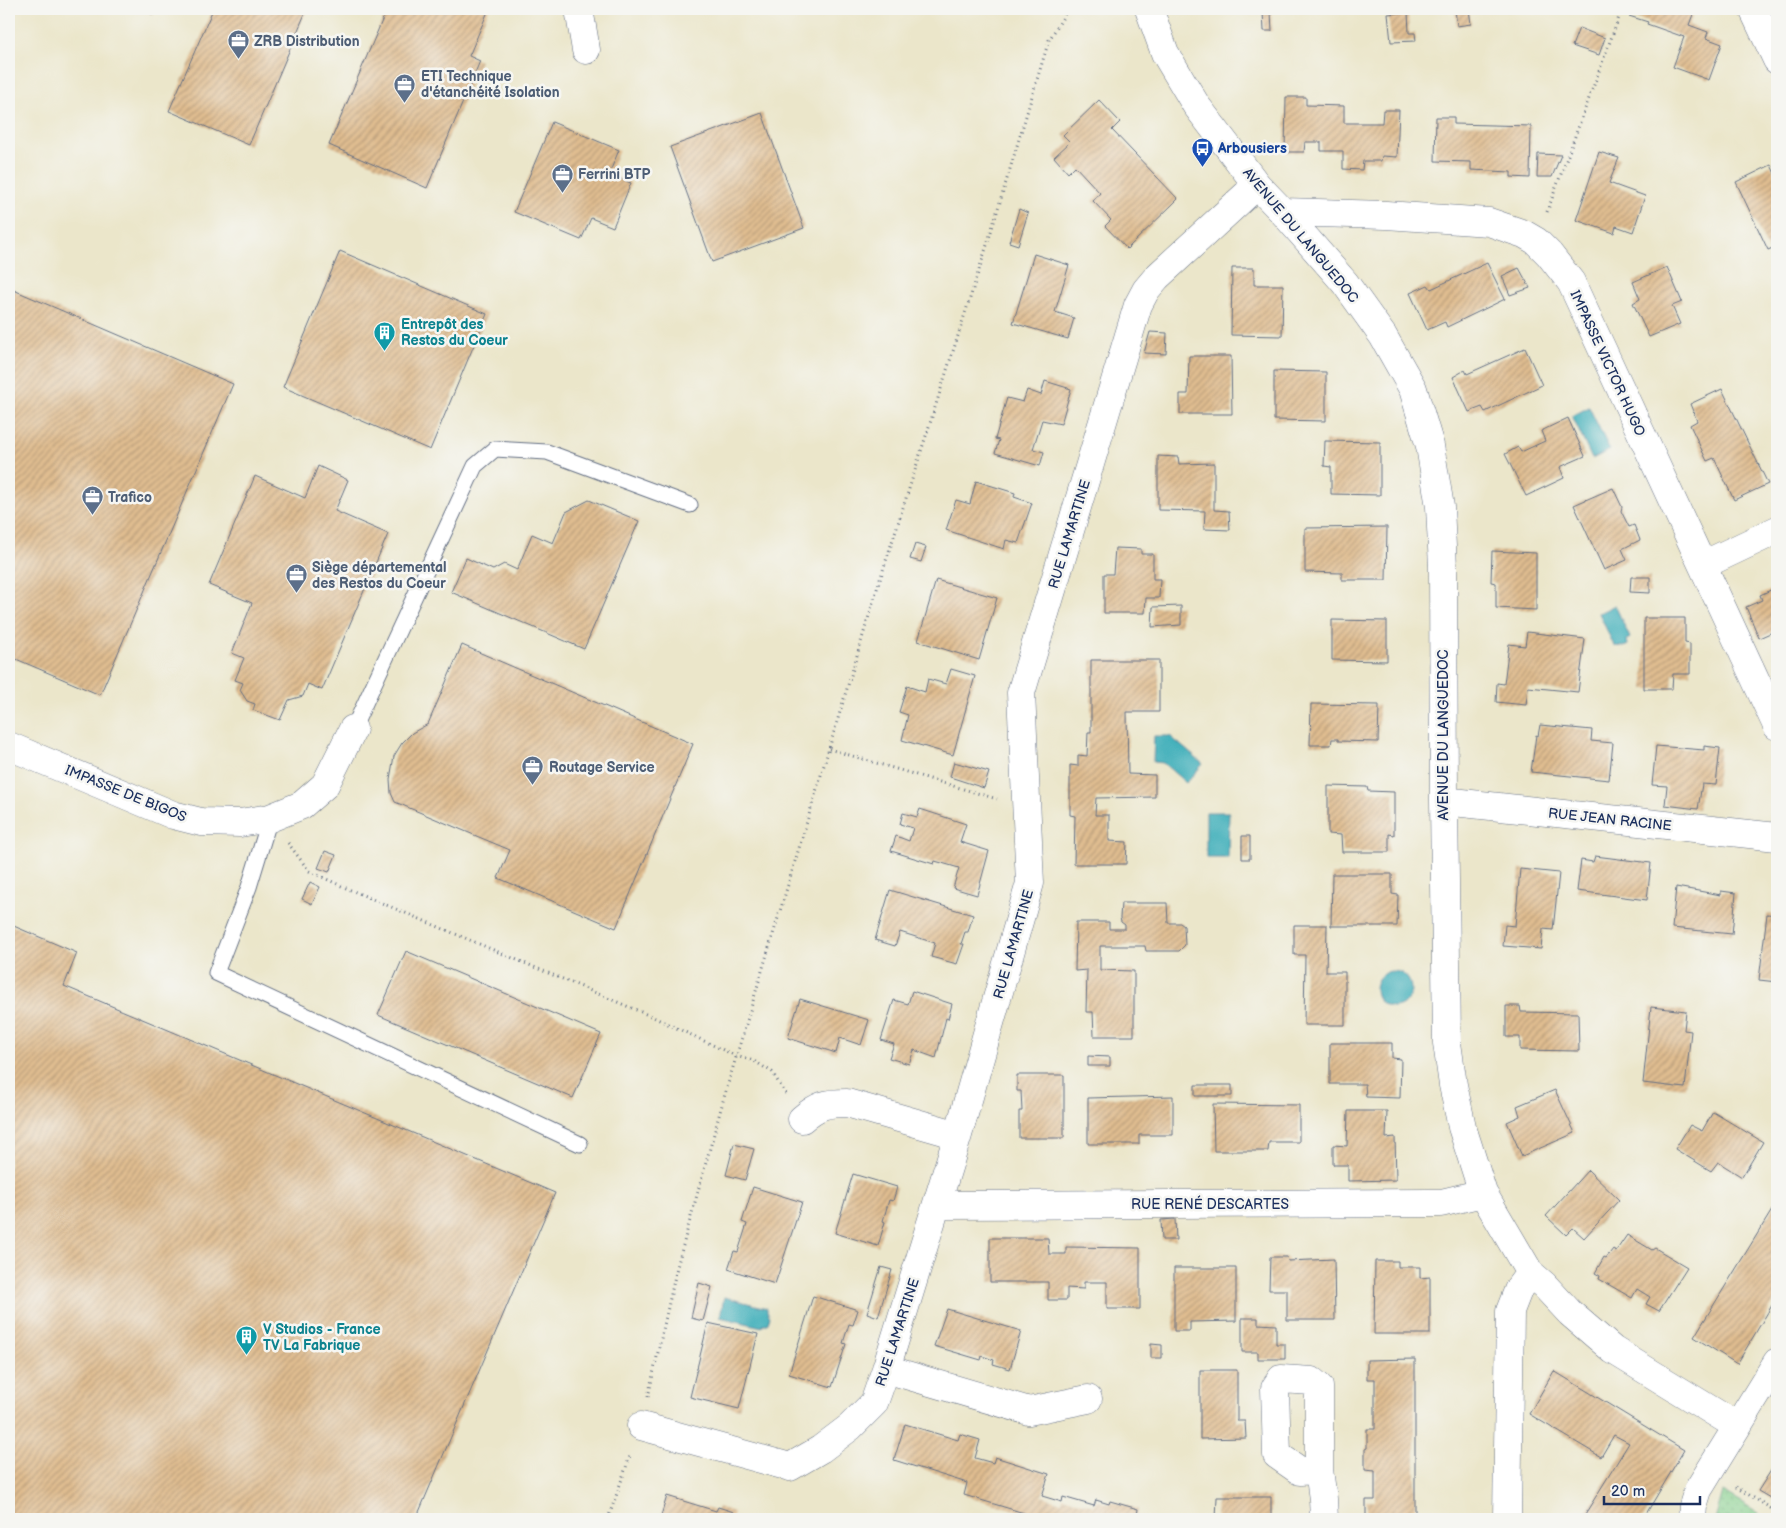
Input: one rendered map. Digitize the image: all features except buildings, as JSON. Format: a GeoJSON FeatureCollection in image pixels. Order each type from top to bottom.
{"type":"FeatureCollection","features":[{"type":"Feature","properties":{"kind":"street"},"geometry":{"type":"LineString","coordinates":[[579,9],[586,50]]}},
{"type":"Feature","properties":{"kind":"street","name":"AVENUE DU LANGUEDOC"},"geometry":{"type":"LineString","coordinates":[[1149,9],[1165,53],[1196,105],[1257,185],[1345,283],[1383,336],[1413,389],[1430,446],[1440,507],[1443,567],[1447,1043],[1462,1127],[1483,1193],[1530,1273],[1570,1313],[1613,1350],[1737,1426]]}},
{"type":"Feature","properties":{"kind":"street"},"geometry":{"type":"LineString","coordinates":[[1753,9],[1777,60]]}},
{"type":"Feature","properties":{"kind":"street","name":"RUE LAMARTINE"},"geometry":{"type":"LineString","coordinates":[[641,1426],[790,1467],[821,1449],[850,1427],[874,1402],[937,1205],[1030,883],[1021,693],[1138,305],[1146,290],[1157,276],[1257,185]]}},
{"type":"Feature","properties":{"kind":"street","name":"IMPASSE VICTOR HUGO"},"geometry":{"type":"LineString","coordinates":[[1283,212],[1386,215],[1489,222],[1524,234],[1536,241],[1549,254],[1570,282],[1777,726]]}},
{"type":"Feature","properties":{"kind":"street"},"geometry":{"type":"LineString","coordinates":[[1703,564],[1777,530]]}},
{"type":"Feature","properties":{"kind":"street","name":"IMPASSE DE BIGOS"},"geometry":{"type":"LineString","coordinates":[[9,746],[173,815],[201,822],[240,823],[270,818],[302,805],[325,785],[352,729]]}},
{"type":"Feature","properties":{"kind":"street","name":"RUE JEAN RACINE"},"geometry":{"type":"LineString","coordinates":[[1444,801],[1777,837]]}},
{"type":"Feature","properties":{"kind":"street"},"geometry":{"type":"LineString","coordinates":[[802,1119],[815,1108],[829,1103],[847,1103],[958,1135]]}},
{"type":"Feature","properties":{"kind":"street","name":"RUE RENÉ DESCARTES"},"geometry":{"type":"LineString","coordinates":[[937,1205],[1441,1203],[1483,1193]]}},
{"type":"Feature","properties":{"kind":"street"},"geometry":{"type":"LineString","coordinates":[[1507,1519],[1510,1311],[1519,1288],[1530,1273]]}},
{"type":"Feature","properties":{"kind":"street"},"geometry":{"type":"LineString","coordinates":[[1692,1519],[1693,1506],[1698,1490],[1777,1362]]}},
{"type":"Feature","properties":{"kind":"street"},"geometry":{"type":"LineString","coordinates":[[886,1369],[1029,1411],[1088,1399]]}},
{"type":"Feature","properties":{"kind":"street"},"geometry":{"type":"LineString","coordinates":[[1319,1470],[1324,1499],[1324,1519]]}},
{"type":"Feature","properties":{"kind":"lane"},"geometry":{"type":"LineString","coordinates":[[352,729],[475,466],[495,449],[546,452],[690,505]]}},
{"type":"Feature","properties":{"kind":"lane"},"geometry":{"type":"LineString","coordinates":[[270,818],[249,887],[216,973],[580,1144]]}},
{"type":"Feature","properties":{"kind":"path"},"geometry":{"type":"LineString","coordinates":[[608,1519],[641,1426],[677,1267],[736,1056],[877,589],[987,245],[1049,40],[1068,10],[1079,9]]}},
{"type":"Feature","properties":{"kind":"path"},"geometry":{"type":"LineString","coordinates":[[1536,241],[1622,9]]}},
{"type":"Feature","properties":{"kind":"path"},"geometry":{"type":"LineString","coordinates":[[829,749],[1026,808]]}},
{"type":"Feature","properties":{"kind":"path"},"geometry":{"type":"LineString","coordinates":[[270,818],[309,871],[653,1017],[736,1056],[754,1061],[772,1072],[802,1119]]}},
{"type":"Feature","properties":{"kind":"path"},"geometry":{"type":"LineString","coordinates":[[1710,1471],[1777,1512]]}},
{"type":"Feature","properties":{"kind":"green space"},"geometry":{"type":"Polygon","coordinates":[[[1723,1492],[1764,1516],[1762,1519],[1715,1519],[1723,1492]]]}},
{"type":"Feature","properties":{"kind":"water"},"geometry":{"type":"Polygon","coordinates":[[[1589,407],[1610,450],[1592,459],[1572,416],[1589,407]]]}},
{"type":"Feature","properties":{"kind":"water"},"geometry":{"type":"Polygon","coordinates":[[[1615,605],[1630,638],[1627,640],[1628,645],[1624,647],[1614,646],[1599,613],[1615,605]]]}},
{"type":"Feature","properties":{"kind":"water"},"geometry":{"type":"Polygon","coordinates":[[[1154,736],[1170,736],[1203,764],[1186,783],[1163,763],[1153,762],[1154,736]]]}},
{"type":"Feature","properties":{"kind":"water"},"geometry":{"type":"Polygon","coordinates":[[[1206,812],[1229,812],[1228,858],[1206,858],[1206,812]]]}},
{"type":"Feature","properties":{"kind":"water"},"geometry":{"type":"Polygon","coordinates":[[[1393,971],[1406,976],[1411,989],[1406,1002],[1393,1007],[1380,1002],[1375,989],[1380,976],[1393,971]]]}},
{"type":"Feature","properties":{"kind":"water"},"geometry":{"type":"Polygon","coordinates":[[[724,1297],[767,1308],[770,1317],[767,1324],[763,1324],[762,1327],[720,1317],[724,1297]]]}},
{"type":"Feature","properties":{"kind":"place","name":"ZRB Distribution"},"geometry":{"type":"Point","coordinates":[238,60]}},
{"type":"Feature","properties":{"kind":"place","name":"ETI Technique d'étanchéité Isolation"},"geometry":{"type":"Point","coordinates":[405,103]}},
{"type":"Feature","properties":{"kind":"place","name":"Arbousiers"},"geometry":{"type":"Point","coordinates":[1202,167]}},
{"type":"Feature","properties":{"kind":"place","name":"Ferrini BTP"},"geometry":{"type":"Point","coordinates":[562,193]}},
{"type":"Feature","properties":{"kind":"place","name":"Entrepôt des Restos du Coeur"},"geometry":{"type":"Point","coordinates":[385,351]}},
{"type":"Feature","properties":{"kind":"place","name":"Trafico"},"geometry":{"type":"Point","coordinates":[92,516]}},
{"type":"Feature","properties":{"kind":"place","name":"Siège départemental des Restos du Coeur"},"geometry":{"type":"Point","coordinates":[296,594]}},
{"type":"Feature","properties":{"kind":"place","name":"Routage Service"},"geometry":{"type":"Point","coordinates":[533,786]}},
{"type":"Feature","properties":{"kind":"place","name":"V Studios - France TV La Fabrique"},"geometry":{"type":"Point","coordinates":[247,1356]}}]}
